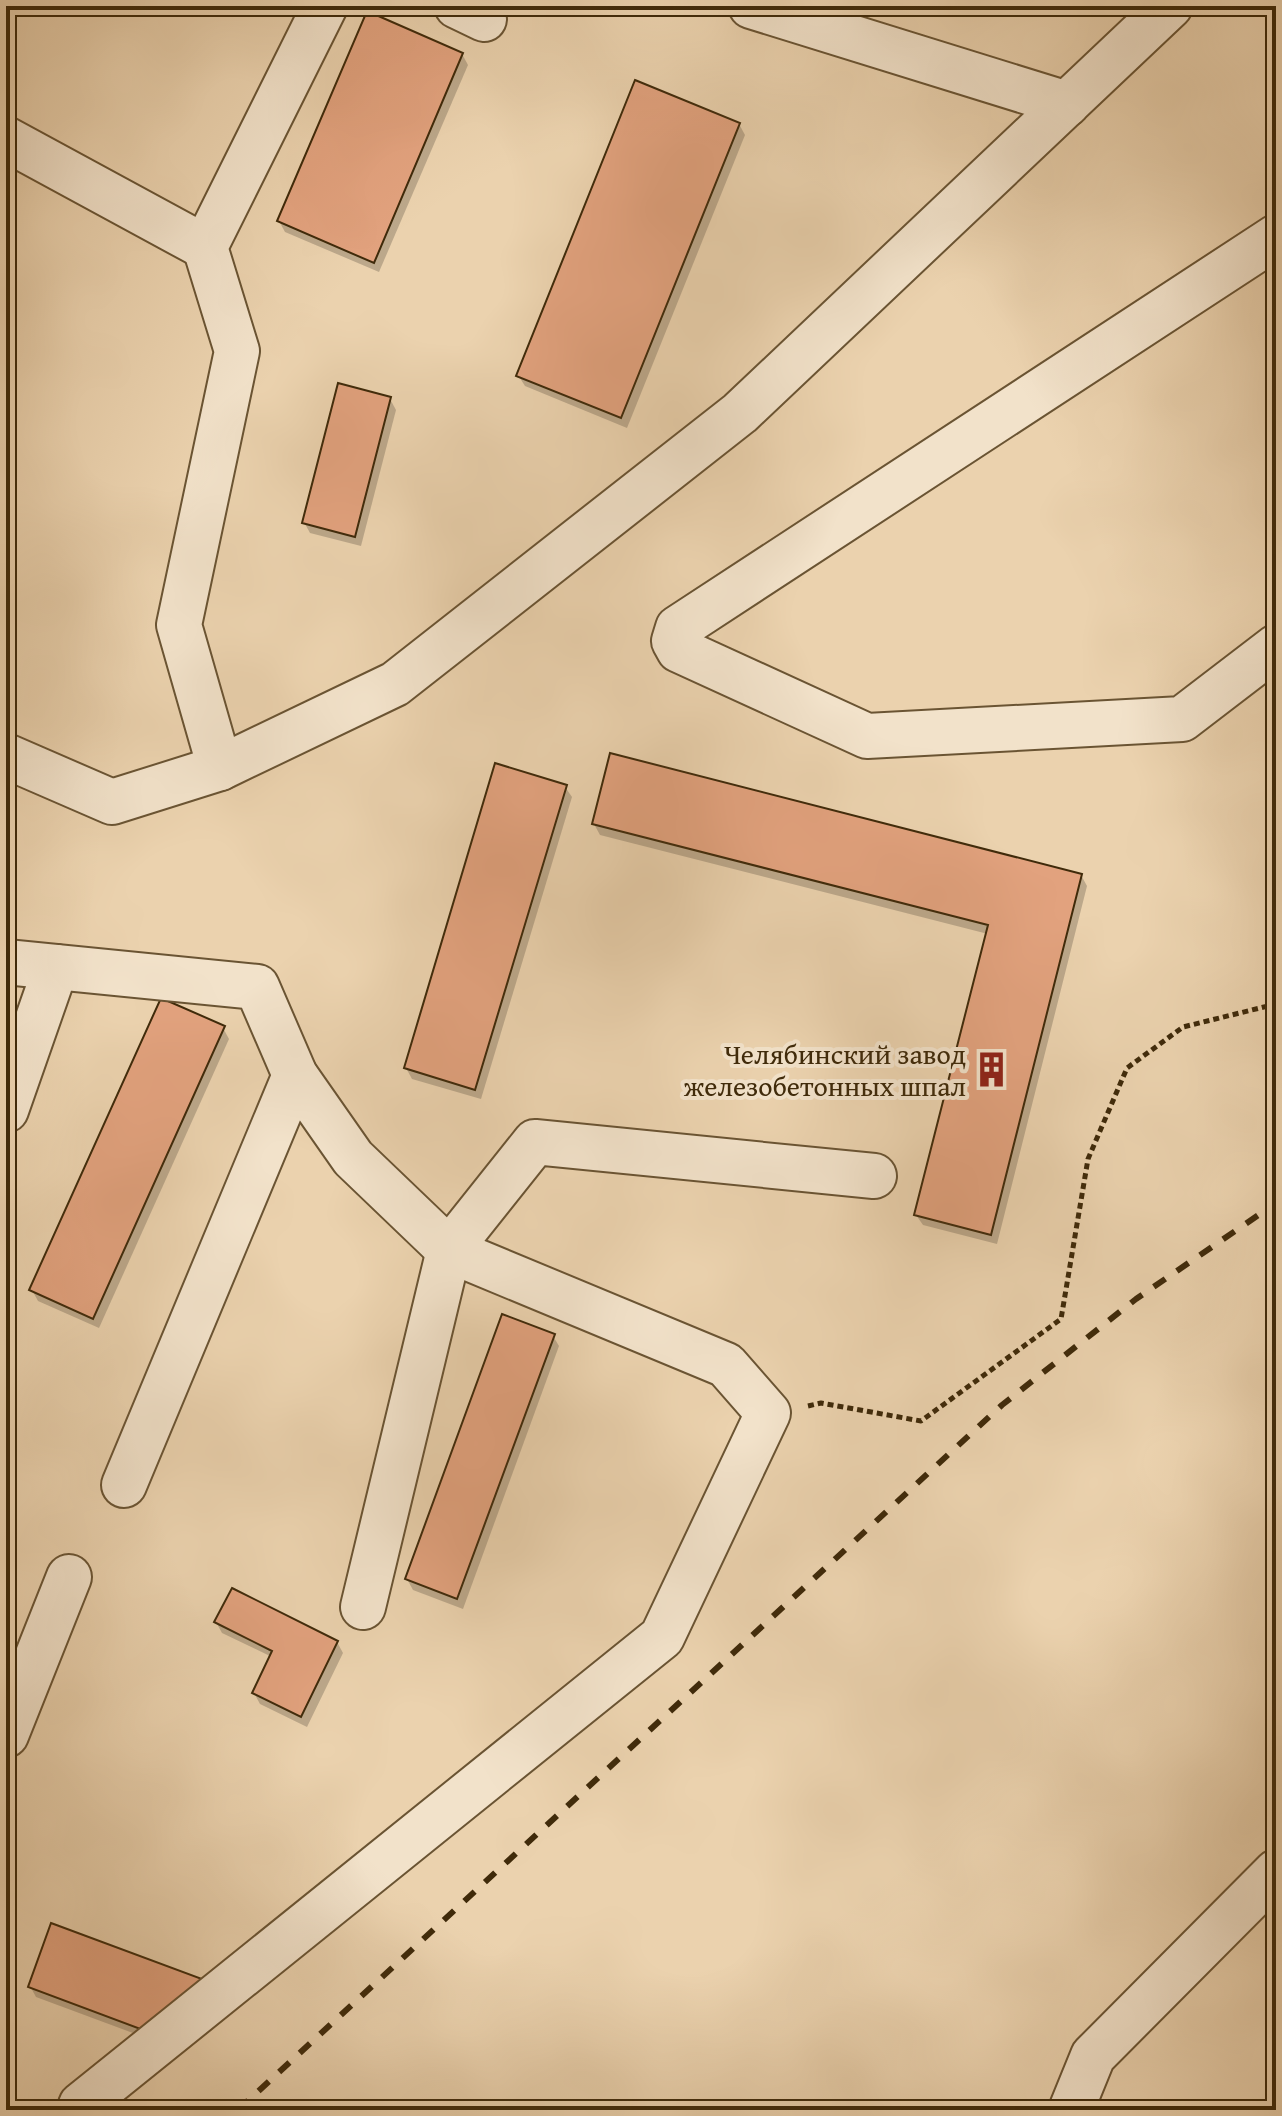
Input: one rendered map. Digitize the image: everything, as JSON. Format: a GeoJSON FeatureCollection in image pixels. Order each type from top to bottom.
{"type":"FeatureCollection","features":[{"type":"Feature","properties":{"kind":"lane"},"geometry":{"type":"LineString","coordinates":[[220,768],[179,625],[237,351],[205,247],[325,6]]}},
{"type":"Feature","properties":{"kind":"lane"},"geometry":{"type":"LineString","coordinates":[[751,6],[1067,104]]}},
{"type":"Feature","properties":{"kind":"lane"},"geometry":{"type":"LineString","coordinates":[[6,756],[112,802],[220,768],[395,684],[728,423],[1170,6]]}},
{"type":"Feature","properties":{"kind":"lane"},"geometry":{"type":"LineString","coordinates":[[6,139],[205,247]]}},
{"type":"Feature","properties":{"kind":"lane"},"geometry":{"type":"LineString","coordinates":[[1276,237],[678,628],[674,641],[679,650],[867,736],[1182,719],[1276,647]]}},
{"type":"Feature","properties":{"kind":"lane"},"geometry":{"type":"LineString","coordinates":[[6,962],[257,987],[295,1075],[353,1158],[449,1250],[726,1365],[768,1413],[662,1637],[81,2105]]}},
{"type":"Feature","properties":{"kind":"lane"},"geometry":{"type":"LineString","coordinates":[[6,1110],[56,967]]}},
{"type":"Feature","properties":{"kind":"lane"},"geometry":{"type":"LineString","coordinates":[[124,1485],[295,1075]]}},
{"type":"Feature","properties":{"kind":"lane"},"geometry":{"type":"LineString","coordinates":[[363,1607],[449,1250],[535,1142],[874,1176]]}},
{"type":"Feature","properties":{"kind":"lane"},"geometry":{"type":"LineString","coordinates":[[6,1735],[69,1577]]}},
{"type":"Feature","properties":{"kind":"lane"},"geometry":{"type":"LineString","coordinates":[[1071,2110],[1093,2056],[1276,1872]]}},
{"type":"Feature","properties":{"kind":"path"},"geometry":{"type":"LineString","coordinates":[[768,1413],[821,1403],[921,1421],[1061,1319],[1088,1159],[1127,1068],[1183,1027],[1276,1004]]}},
{"type":"Feature","properties":{"kind":"building"},"geometry":{"type":"Polygon","coordinates":[[[367,11],[463,53],[374,263],[277,221],[367,11]]]}},
{"type":"Feature","properties":{"kind":"building"},"geometry":{"type":"Polygon","coordinates":[[[635,80],[740,123],[621,418],[516,376],[635,80]]]}},
{"type":"Feature","properties":{"kind":"building"},"geometry":{"type":"Polygon","coordinates":[[[338,383],[391,397],[355,537],[302,523],[338,383]]]}},
{"type":"Feature","properties":{"kind":"building","name":"Челябинский завод железобетонных шпал"},"geometry":{"type":"Polygon","coordinates":[[[610,753],[1082,874],[991,1235],[914,1215],[988,925],[592,824],[610,753]]]}},
{"type":"Feature","properties":{"kind":"building"},"geometry":{"type":"Polygon","coordinates":[[[495,763],[567,785],[475,1090],[404,1068],[495,763]]]}},
{"type":"Feature","properties":{"kind":"building"},"geometry":{"type":"Polygon","coordinates":[[[161,998],[225,1026],[93,1319],[29,1290],[161,998]]]}},
{"type":"Feature","properties":{"kind":"building"},"geometry":{"type":"Polygon","coordinates":[[[502,1314],[555,1334],[457,1599],[405,1579],[502,1314]]]}},
{"type":"Feature","properties":{"kind":"building"},"geometry":{"type":"Polygon","coordinates":[[[232,1588],[338,1641],[301,1717],[252,1693],[272,1651],[214,1622],[232,1588]]]}},
{"type":"Feature","properties":{"kind":"building"},"geometry":{"type":"Polygon","coordinates":[[[51,1923],[202,1979],[178,2043],[28,1987],[51,1923]]]}},
{"type":"Feature","properties":{"kind":"railway"},"geometry":{"type":"LineString","coordinates":[[238,2110],[1002,1405],[1136,1299],[1276,1203]]}},
{"type":"Feature","properties":{"kind":"place","name":"Челябинский завод железобетонных шпал"},"geometry":{"type":"Point","coordinates":[992,1070]}}]}
